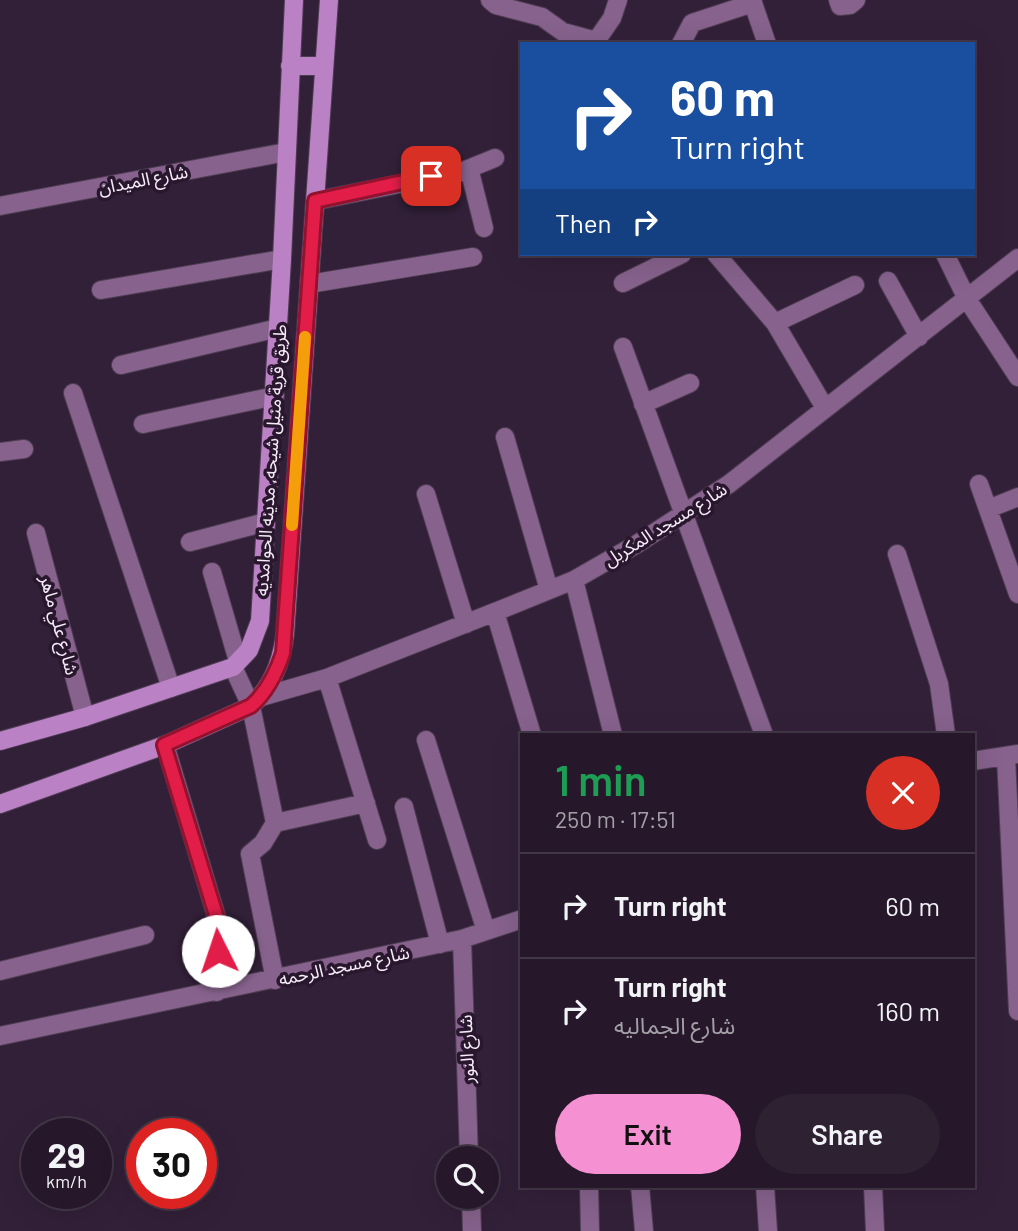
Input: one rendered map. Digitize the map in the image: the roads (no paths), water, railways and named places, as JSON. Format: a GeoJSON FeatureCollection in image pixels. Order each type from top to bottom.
{"type":"FeatureCollection","features":[{"type":"Feature","properties":{"kind":"main road","name":"طريق قرية منيل شيحه, مدينه الحوامديه"},"geometry":{"type":"LineString","coordinates":[[294,0],[275,396],[260,621],[252,643],[245,684],[276,673],[283,653],[329,0]]}},
{"type":"Feature","properties":{"kind":"main road"},"geometry":{"type":"LineString","coordinates":[[290,66],[324,66]]}},
{"type":"Feature","properties":{"kind":"main road"},"geometry":{"type":"LineString","coordinates":[[0,741],[85,717],[171,688],[245,684]]}},
{"type":"Feature","properties":{"kind":"main road"},"geometry":{"type":"LineString","coordinates":[[0,804],[164,745],[245,684]]}},
{"type":"Feature","properties":{"kind":"street"},"geometry":{"type":"LineString","coordinates":[[490,0],[496,5],[543,9],[563,32],[595,42],[612,18],[618,0]]}},
{"type":"Feature","properties":{"kind":"street"},"geometry":{"type":"LineString","coordinates":[[838,0],[839,6],[845,7],[856,0]]}},
{"type":"Feature","properties":{"kind":"street"},"geometry":{"type":"LineString","coordinates":[[682,42],[692,23],[753,1],[766,42]]}},
{"type":"Feature","properties":{"kind":"street","name":"شارع الميدان"},"geometry":{"type":"LineString","coordinates":[[0,206],[286,152]]}},
{"type":"Feature","properties":{"kind":"street"},"geometry":{"type":"LineString","coordinates":[[315,201],[464,171],[495,158]]}},
{"type":"Feature","properties":{"kind":"street"},"geometry":{"type":"LineString","coordinates":[[464,171],[471,176],[484,228]]}},
{"type":"Feature","properties":{"kind":"street"},"geometry":{"type":"LineString","coordinates":[[623,284],[677,256]]}},
{"type":"Feature","properties":{"kind":"street"},"geometry":{"type":"LineString","coordinates":[[718,256],[775,323],[825,408]]}},
{"type":"Feature","properties":{"kind":"street"},"geometry":{"type":"LineString","coordinates":[[946,256],[967,299],[1018,377]]}},
{"type":"Feature","properties":{"kind":"street"},"geometry":{"type":"LineString","coordinates":[[309,284],[473,257]]}},
{"type":"Feature","properties":{"kind":"street"},"geometry":{"type":"LineString","coordinates":[[102,290],[282,258]]}},
{"type":"Feature","properties":{"kind":"street","name":"شارع مسجد المكربل"},"geometry":{"type":"LineString","coordinates":[[245,684],[327,678],[574,580],[729,484],[1018,258]]}},
{"type":"Feature","properties":{"kind":"street"},"geometry":{"type":"LineString","coordinates":[[888,281],[919,337]]}},
{"type":"Feature","properties":{"kind":"street"},"geometry":{"type":"LineString","coordinates":[[775,323],[855,285]]}},
{"type":"Feature","properties":{"kind":"street"},"geometry":{"type":"LineString","coordinates":[[121,365],[278,328]]}},
{"type":"Feature","properties":{"kind":"street"},"geometry":{"type":"LineString","coordinates":[[623,347],[763,733]]}},
{"type":"Feature","properties":{"kind":"street"},"geometry":{"type":"LineString","coordinates":[[643,404],[690,383]]}},
{"type":"Feature","properties":{"kind":"street"},"geometry":{"type":"LineString","coordinates":[[73,393],[171,688]]}},
{"type":"Feature","properties":{"kind":"street"},"geometry":{"type":"LineString","coordinates":[[143,424],[275,396]]}},
{"type":"Feature","properties":{"kind":"street"},"geometry":{"type":"LineString","coordinates":[[505,437],[549,590]]}},
{"type":"Feature","properties":{"kind":"street"},"geometry":{"type":"LineString","coordinates":[[0,452],[24,449]]}},
{"type":"Feature","properties":{"kind":"street"},"geometry":{"type":"LineString","coordinates":[[979,484],[1018,594]]}},
{"type":"Feature","properties":{"kind":"street"},"geometry":{"type":"LineString","coordinates":[[426,494],[466,624]]}},
{"type":"Feature","properties":{"kind":"street"},"geometry":{"type":"LineString","coordinates":[[988,509],[1018,496]]}},
{"type":"Feature","properties":{"kind":"street"},"geometry":{"type":"LineString","coordinates":[[190,542],[266,522]]}},
{"type":"Feature","properties":{"kind":"street","name":"شارع علي ماهر"},"geometry":{"type":"LineString","coordinates":[[36,533],[85,717]]}},
{"type":"Feature","properties":{"kind":"street"},"geometry":{"type":"LineString","coordinates":[[897,554],[939,684],[946,733]]}},
{"type":"Feature","properties":{"kind":"street"},"geometry":{"type":"LineString","coordinates":[[212,572],[245,684],[275,823],[263,843],[250,854],[275,980]]}},
{"type":"Feature","properties":{"kind":"street"},"geometry":{"type":"LineString","coordinates":[[574,580],[612,733]]}},
{"type":"Feature","properties":{"kind":"street"},"geometry":{"type":"LineString","coordinates":[[495,612],[531,733]]}},
{"type":"Feature","properties":{"kind":"street"},"geometry":{"type":"LineString","coordinates":[[327,678],[377,840]]}},
{"type":"Feature","properties":{"kind":"street"},"geometry":{"type":"LineString","coordinates":[[426,740],[485,931]]}},
{"type":"Feature","properties":{"kind":"street"},"geometry":{"type":"LineString","coordinates":[[164,745],[216,915],[218,992]]}},
{"type":"Feature","properties":{"kind":"street"},"geometry":{"type":"LineString","coordinates":[[975,761],[1012,755],[1018,1011]]}},
{"type":"Feature","properties":{"kind":"street"},"geometry":{"type":"LineString","coordinates":[[275,823],[366,803]]}},
{"type":"Feature","properties":{"kind":"street"},"geometry":{"type":"LineString","coordinates":[[404,807],[440,944]]}},
{"type":"Feature","properties":{"kind":"street","name":"شارع مسجد الرحمه"},"geometry":{"type":"LineString","coordinates":[[0,1036],[440,944],[520,920]]}},
{"type":"Feature","properties":{"kind":"street"},"geometry":{"type":"LineString","coordinates":[[0,971],[145,935]]}},
{"type":"Feature","properties":{"kind":"street","name":"شارع النور"},"geometry":{"type":"LineString","coordinates":[[462,939],[469,1146]]}},
{"type":"Feature","properties":{"kind":"street"},"geometry":{"type":"LineString","coordinates":[[589,1188],[590,1231]]}},
{"type":"Feature","properties":{"kind":"street"},"geometry":{"type":"LineString","coordinates":[[640,1188],[643,1231]]}},
{"type":"Feature","properties":{"kind":"street"},"geometry":{"type":"LineString","coordinates":[[765,1188],[768,1231]]}},
{"type":"Feature","properties":{"kind":"street"},"geometry":{"type":"LineString","coordinates":[[873,1188],[875,1231]]}},
{"type":"Feature","properties":{"kind":"street"},"geometry":{"type":"LineString","coordinates":[[471,1209],[472,1231]]}}]}
